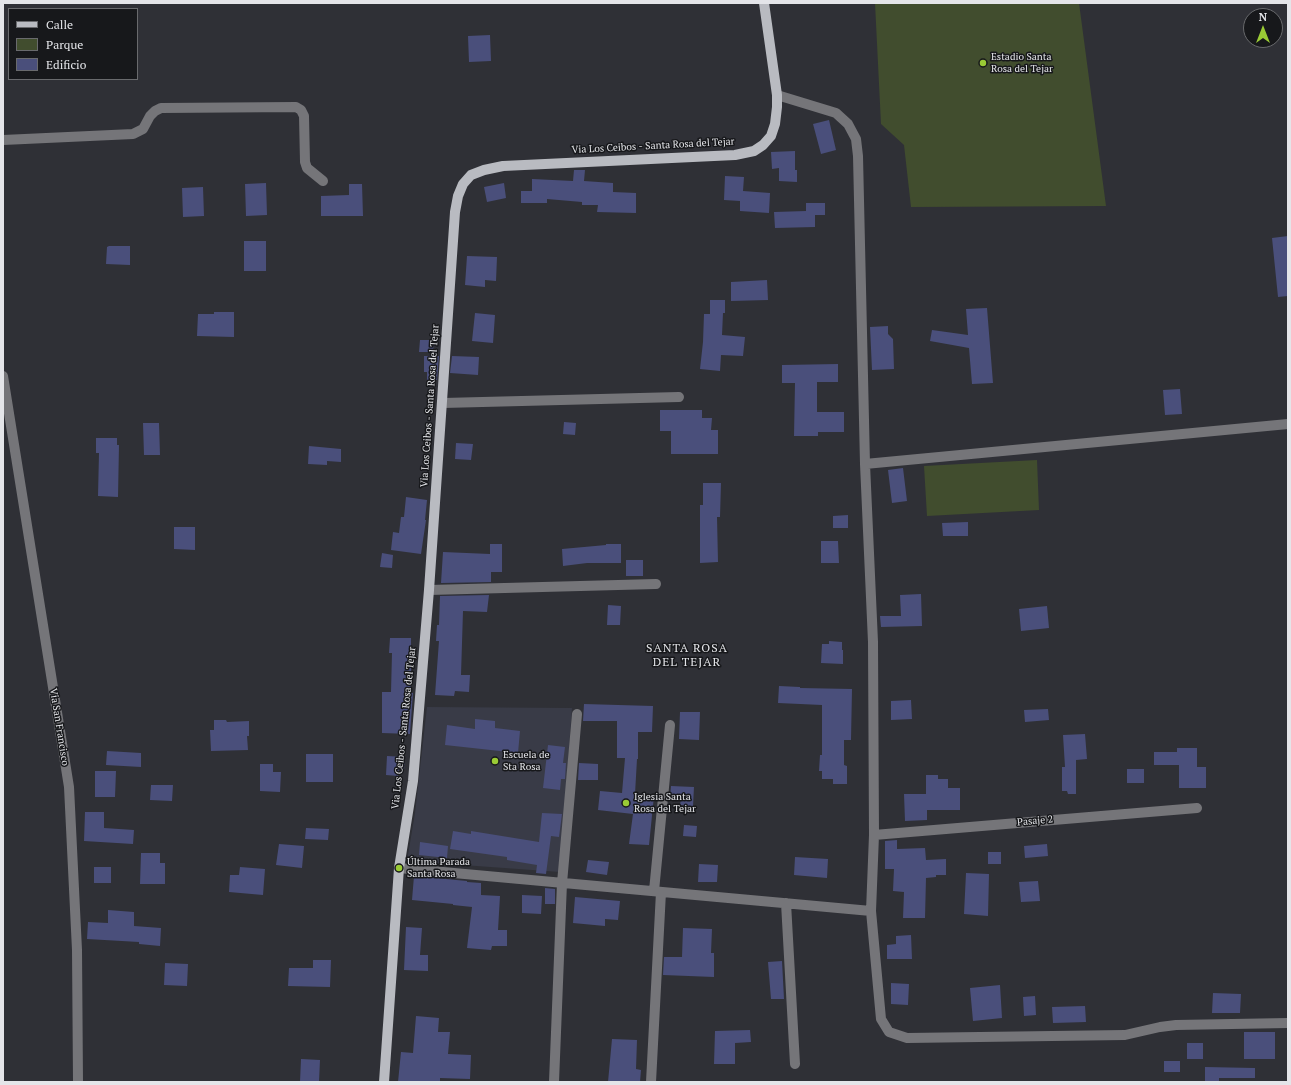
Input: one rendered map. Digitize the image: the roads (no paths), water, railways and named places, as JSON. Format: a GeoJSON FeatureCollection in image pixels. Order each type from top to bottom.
{"type":"FeatureCollection","features":[{"type":"Feature","properties":{"kind":"main road","name":"Via Los Ceibos - Santa Rosa del Tejar"},"geometry":{"type":"LineString","coordinates":[[384,1082],[399,868],[413,781],[429,590],[455,212],[458,196],[463,184],[472,175],[484,170],[503,166],[735,155],[754,151],[763,145],[771,136],[775,124],[777,106],[777,95],[764,3]]}},
{"type":"Feature","properties":{"kind":"street"},"geometry":{"type":"LineString","coordinates":[[777,95],[836,113],[848,124],[856,139],[858,156],[865,464],[874,642],[874,835],[871,911],[880,1019],[889,1032],[907,1038],[1125,1035],[1176,1025],[1288,1023]]}},
{"type":"Feature","properties":{"kind":"street"},"geometry":{"type":"LineString","coordinates":[[3,140],[133,134],[143,129],[154,111],[161,108],[296,106],[301,110],[304,116],[305,162],[307,168],[323,181]]}},
{"type":"Feature","properties":{"kind":"street","name":"Via San Francisco"},"geometry":{"type":"LineString","coordinates":[[3,376],[69,787],[76,950],[78,1082]]}},
{"type":"Feature","properties":{"kind":"street"},"geometry":{"type":"LineString","coordinates":[[443,403],[679,397]]}},
{"type":"Feature","properties":{"kind":"street"},"geometry":{"type":"LineString","coordinates":[[865,464],[1288,424]]}},
{"type":"Feature","properties":{"kind":"street"},"geometry":{"type":"LineString","coordinates":[[429,590],[656,584]]}},
{"type":"Feature","properties":{"kind":"street"},"geometry":{"type":"LineString","coordinates":[[554,1082],[562,883],[577,714]]}},
{"type":"Feature","properties":{"kind":"street"},"geometry":{"type":"LineString","coordinates":[[651,1082],[657,892],[670,725]]}},
{"type":"Feature","properties":{"kind":"street","name":"Pasaje 2"},"geometry":{"type":"LineString","coordinates":[[874,835],[1197,808]]}},
{"type":"Feature","properties":{"kind":"street"},"geometry":{"type":"LineString","coordinates":[[399,868],[657,892],[786,902],[871,911]]}},
{"type":"Feature","properties":{"kind":"street"},"geometry":{"type":"LineString","coordinates":[[786,902],[794,1064]]}},
{"type":"Feature","properties":{"kind":"place","name":"Estadio Santa Rosa del Tejar"},"geometry":{"type":"Point","coordinates":[983,63]}},
{"type":"Feature","properties":{"kind":"place","name":"Escuela de Sta Rosa"},"geometry":{"type":"Point","coordinates":[495,761]}},
{"type":"Feature","properties":{"kind":"place","name":"Iglesia Santa Rosa del Tejar"},"geometry":{"type":"Point","coordinates":[626,803]}},
{"type":"Feature","properties":{"kind":"place","name":"Última Parada Santa Rosa"},"geometry":{"type":"Point","coordinates":[399,868]}},
{"type":"Feature","properties":{"kind":"district","name":"SANTA ROSA DEL TEJAR"},"geometry":{"type":"Point","coordinates":[687,656]}}]}
